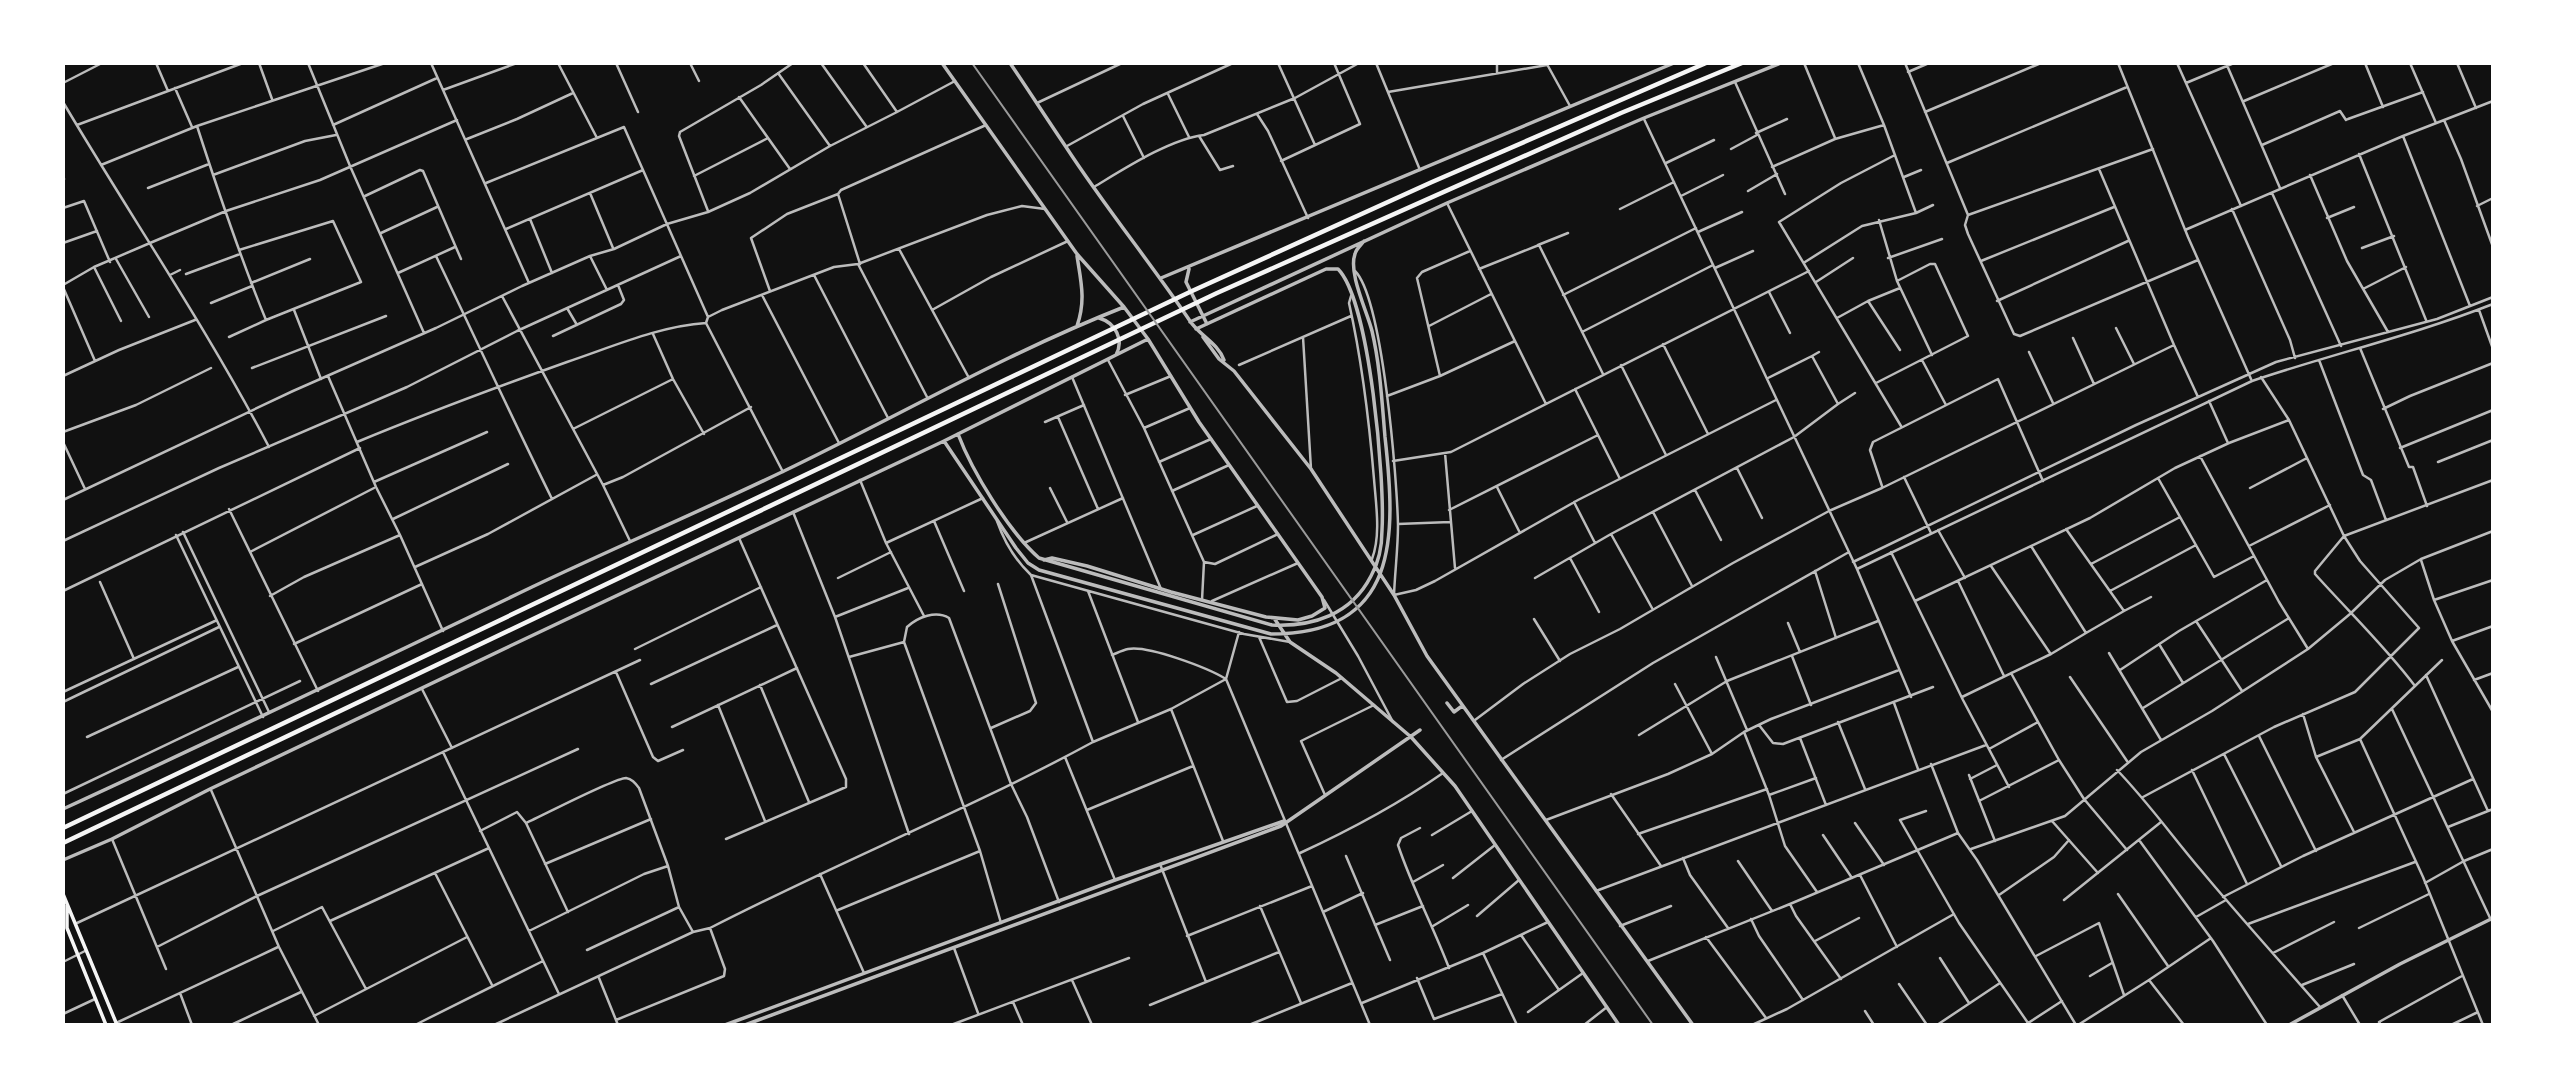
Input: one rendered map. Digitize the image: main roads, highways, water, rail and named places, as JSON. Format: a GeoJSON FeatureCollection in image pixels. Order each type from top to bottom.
{"type":"FeatureCollection","features":[{"type":"Feature","properties":{"kind":"highway"},"geometry":{"type":"LineString","coordinates":[[63,828],[1213,282],[1706,63]]}},
{"type":"Feature","properties":{"kind":"highway"},"geometry":{"type":"LineString","coordinates":[[63,843],[1217,293],[1621,113],[1742,63]]}},
{"type":"Feature","properties":{"kind":"main road"},"geometry":{"type":"LineString","coordinates":[[63,894],[117,1024]]}},
{"type":"Feature","properties":{"kind":"main road"},"geometry":{"type":"LineString","coordinates":[[67,904],[66,928],[106,1025]]}},
{"type":"Feature","properties":{"kind":"railway"},"geometry":{"type":"LineString","coordinates":[[972,63],[1653,1025]]}}]}
